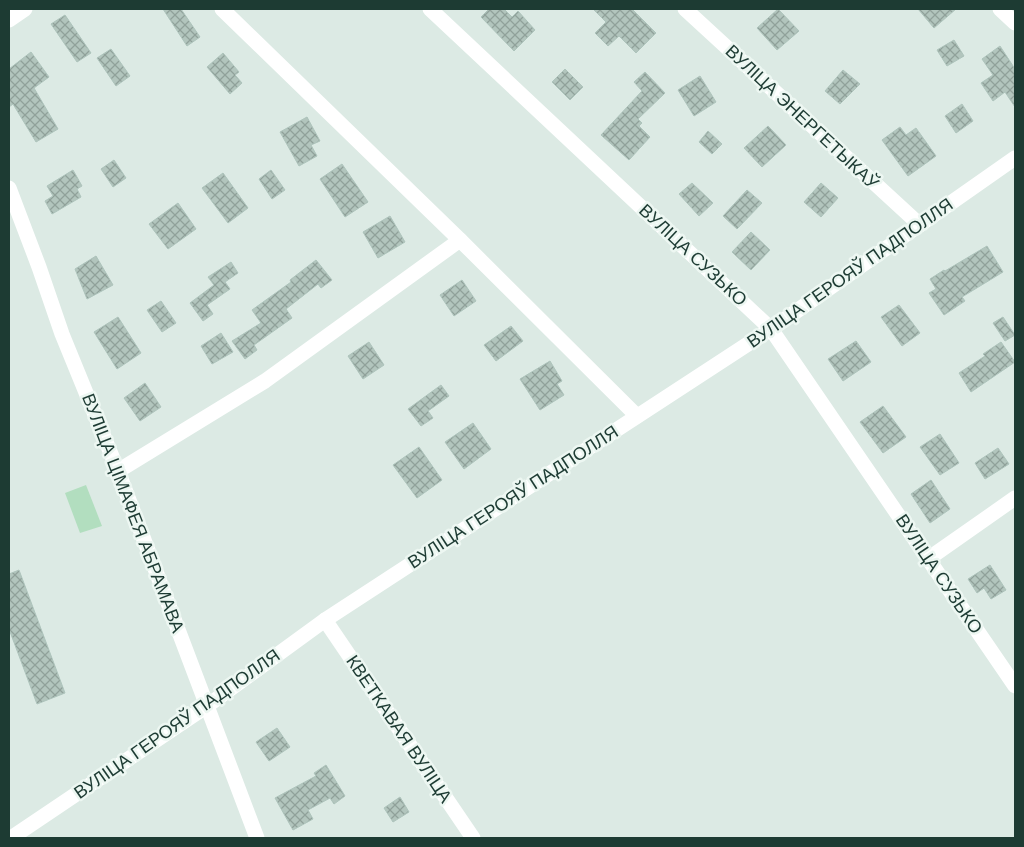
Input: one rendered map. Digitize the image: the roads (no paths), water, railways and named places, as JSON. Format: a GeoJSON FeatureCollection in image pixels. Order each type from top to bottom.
{"type":"FeatureCollection","features":[{"type":"Feature","properties":{"kind":"street"},"geometry":{"type":"LineString","coordinates":[[9,20],[25,9]]}},
{"type":"Feature","properties":{"kind":"street"},"geometry":{"type":"LineString","coordinates":[[222,9],[460,240],[637,416]]}},
{"type":"Feature","properties":{"kind":"street","name":"ВУЛІЦА СУЗЬКО"},"geometry":{"type":"LineString","coordinates":[[430,9],[771,329],[1015,686]]}},
{"type":"Feature","properties":{"kind":"street","name":"ВУЛІЦА ЭНЕРГЕТЫКАЎ"},"geometry":{"type":"LineString","coordinates":[[685,9],[920,225]]}},
{"type":"Feature","properties":{"kind":"street"},"geometry":{"type":"LineString","coordinates":[[1000,9],[1015,23]]}},
{"type":"Feature","properties":{"kind":"street","name":"ВУЛІЦА ГЕРОЯЎ ПАДПОЛЛЯ"},"geometry":{"type":"LineString","coordinates":[[11,838],[207,706],[325,620],[771,329],[1015,158]]}},
{"type":"Feature","properties":{"kind":"street","name":"ВУЛІЦА ЦІМАФЕЯ АБРАМАВА"},"geometry":{"type":"LineString","coordinates":[[9,188],[62,334],[118,471],[257,838]]}},
{"type":"Feature","properties":{"kind":"street"},"geometry":{"type":"LineString","coordinates":[[118,471],[265,381],[460,240]]}},
{"type":"Feature","properties":{"kind":"street"},"geometry":{"type":"LineString","coordinates":[[928,559],[1015,498]]}},
{"type":"Feature","properties":{"kind":"street","name":"КВЕТКАВАЯ ВУЛІЦА"},"geometry":{"type":"LineString","coordinates":[[325,620],[472,838]]}}]}
